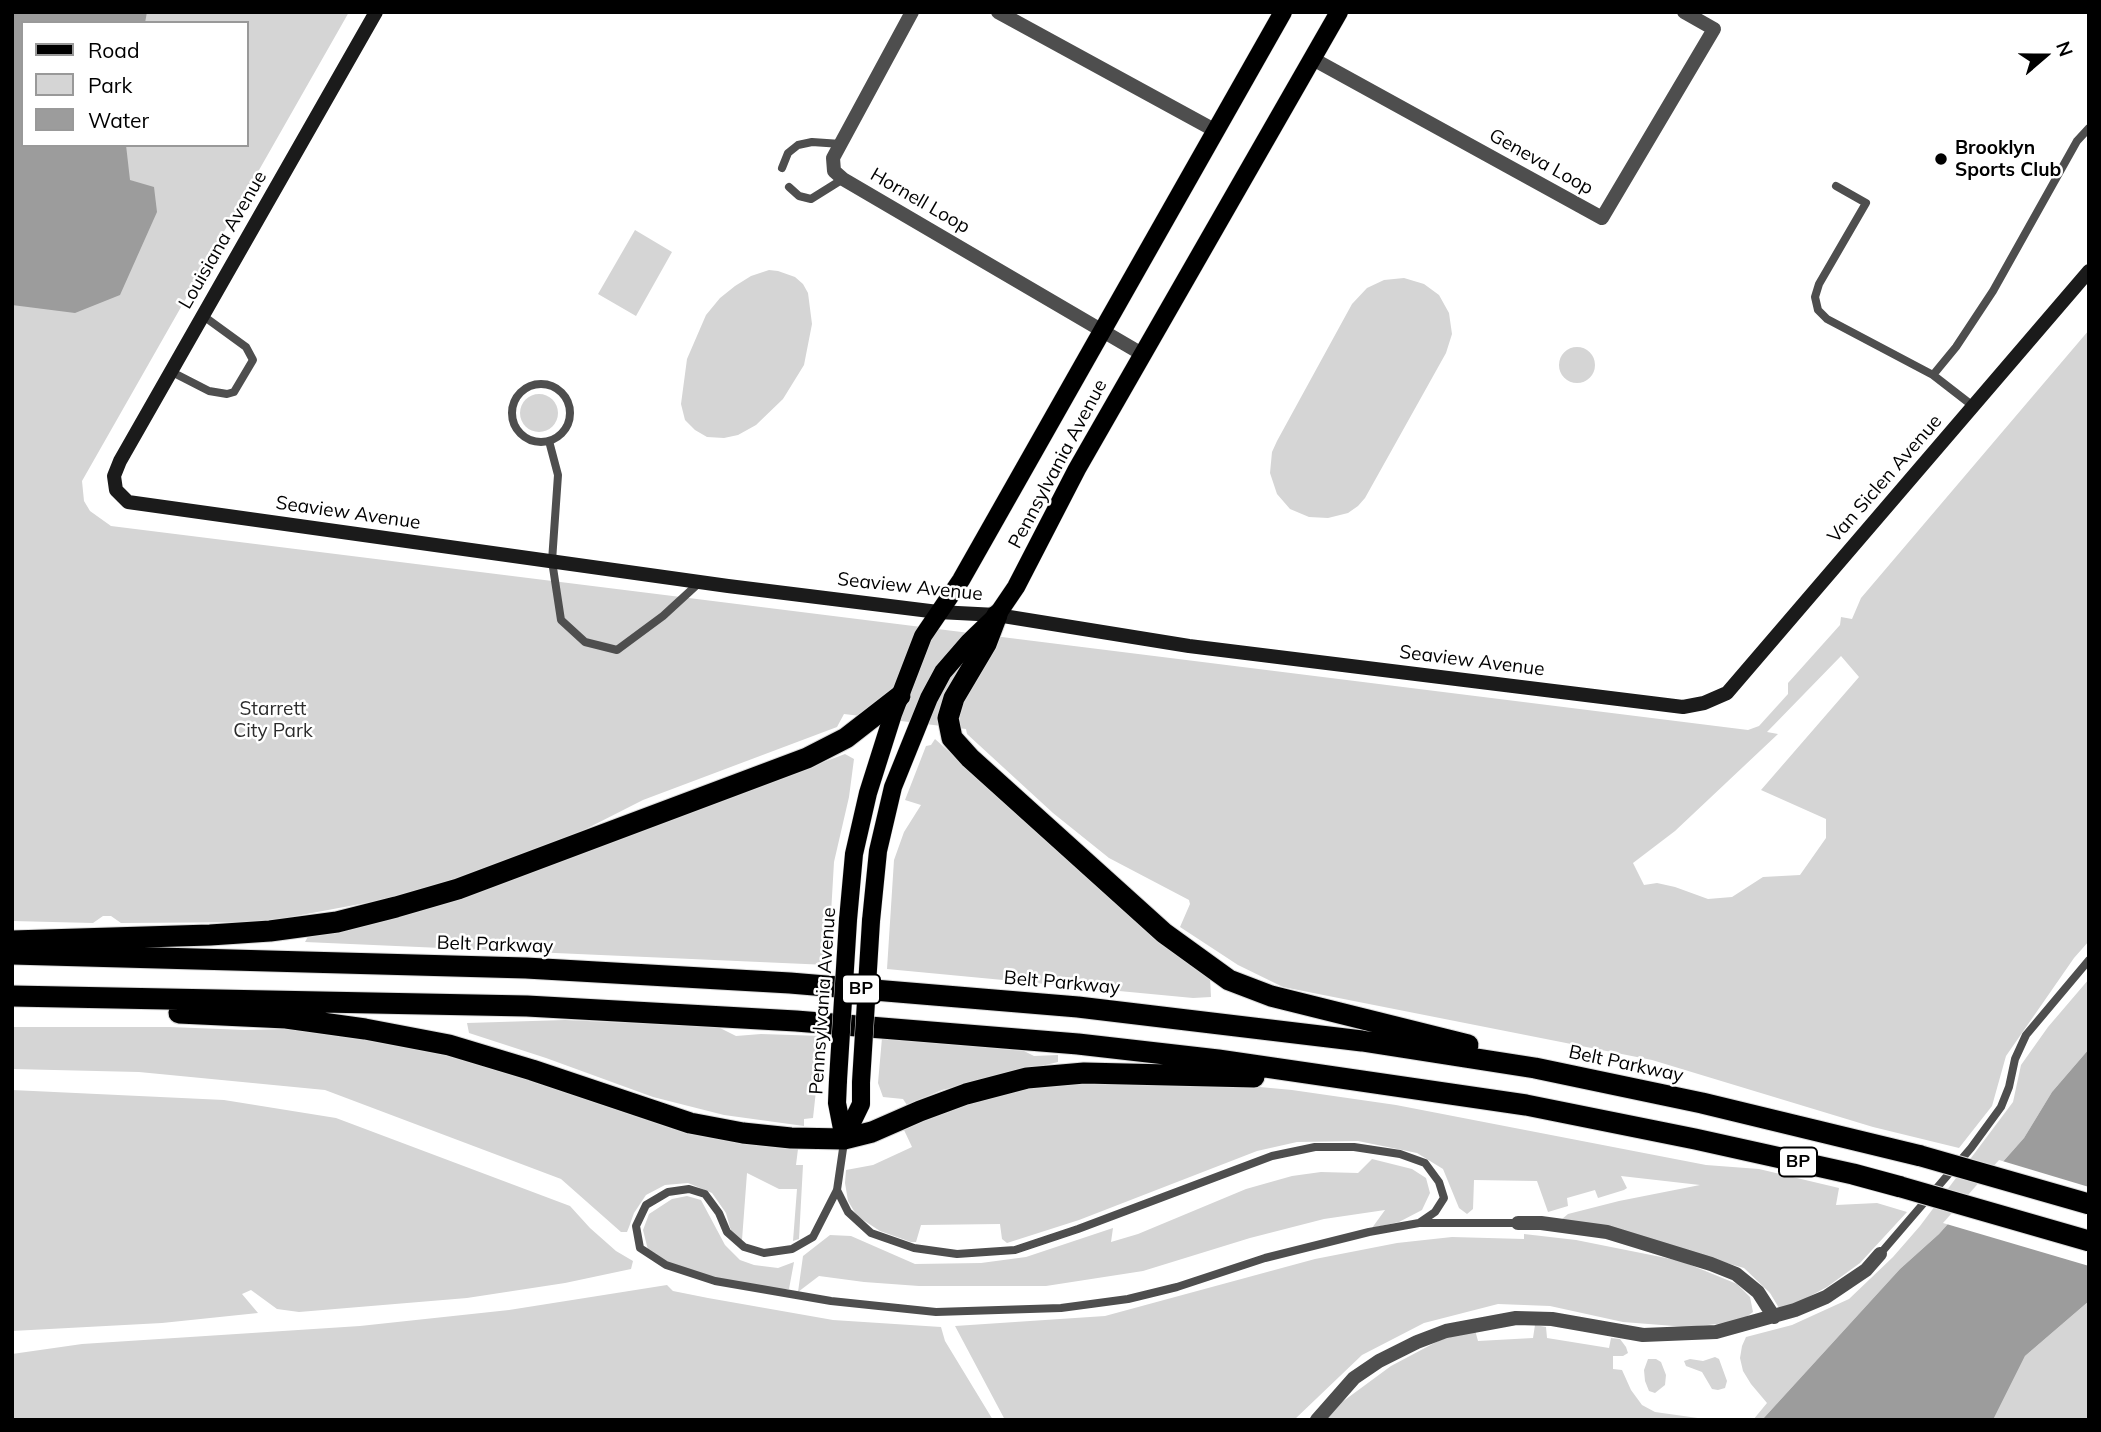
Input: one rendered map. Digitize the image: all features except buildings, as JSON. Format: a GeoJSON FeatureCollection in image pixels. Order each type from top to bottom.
{"type":"FeatureCollection","features":[{"type":"Feature","properties":{"kind":"highway"},"geometry":{"type":"LineString","coordinates":[[997,615],[986,644],[954,698],[948,718],[952,738],[970,758],[1164,933],[1229,980],[1270,996],[1702,1103]]}},
{"type":"Feature","properties":{"kind":"highway"},"geometry":{"type":"LineString","coordinates":[[12,941],[270,931],[337,922],[458,890],[807,758],[846,738],[900,696]]}},
{"type":"Feature","properties":{"kind":"highway","name":"Belt Parkway"},"geometry":{"type":"LineString","coordinates":[[12,954],[526,968],[790,984],[1078,1007],[1362,1041],[1535,1068],[1702,1103],[1921,1156],[2089,1204]]}},
{"type":"Feature","properties":{"kind":"highway","name":"BP"},"geometry":{"type":"LineString","coordinates":[[12,996],[527,1006],[796,1021],[1051,1042],[1218,1060],[1526,1105],[1695,1139],[1853,1174],[2089,1241]]}},
{"type":"Feature","properties":{"kind":"highway"},"geometry":{"type":"LineString","coordinates":[[12,1004],[286,1018],[365,1029],[449,1045],[690,1123],[756,1134],[844,1139],[872,1132],[966,1094],[1027,1078],[1084,1073],[1251,1076],[1695,1139]]}},
{"type":"Feature","properties":{"kind":"main road","name":"Pennsylvania Avenue"},"geometry":{"type":"LineString","coordinates":[[844,1139],[837,1103],[854,854],[868,793],[923,636],[961,580],[1283,12]]}},
{"type":"Feature","properties":{"kind":"main road","name":"Pennsylvania Avenue"},"geometry":{"type":"LineString","coordinates":[[844,1139],[861,1104],[877,851],[893,787],[929,698],[943,672],[997,615],[1016,587],[1077,469],[1339,12]]}},
{"type":"Feature","properties":{"kind":"street","name":"Louisiana Avenue"},"geometry":{"type":"LineString","coordinates":[[116,491],[114,476],[120,461],[376,12]]}},
{"type":"Feature","properties":{"kind":"street","name":"Hornell Loop"},"geometry":{"type":"LineString","coordinates":[[912,12],[833,158],[834,171],[1142,354]]}},
{"type":"Feature","properties":{"kind":"street"},"geometry":{"type":"LineString","coordinates":[[998,12],[1216,131]]}},
{"type":"Feature","properties":{"kind":"street","name":"Geneva Loop"},"geometry":{"type":"LineString","coordinates":[[1313,59],[1602,218],[1714,29],[1684,12]]}},
{"type":"Feature","properties":{"kind":"street","name":"Van Siclen Avenue"},"geometry":{"type":"LineString","coordinates":[[1704,704],[1727,693],[2089,271]]}},
{"type":"Feature","properties":{"kind":"street","name":"Seaview Avenue"},"geometry":{"type":"LineString","coordinates":[[116,491],[128,502],[146,505],[701,582],[938,612],[997,615],[1189,646],[1683,707],[1704,704]]}},
{"type":"Feature","properties":{"kind":"street"},"geometry":{"type":"LineString","coordinates":[[1518,1223],[1541,1223],[1606,1233],[1711,1264],[1736,1274],[1758,1292],[1774,1317]]}},
{"type":"Feature","properties":{"kind":"street"},"geometry":{"type":"LineString","coordinates":[[1317,1420],[1354,1378],[1379,1361],[1417,1342],[1480,1323],[1516,1318],[1552,1319],[1643,1335],[1716,1332],[1774,1317],[1826,1297],[1866,1270],[1880,1254]]}},
{"type":"Feature","properties":{"kind":"lane"},"geometry":{"type":"LineString","coordinates":[[1933,375],[1993,291],[2077,141],[2089,128]]}},
{"type":"Feature","properties":{"kind":"lane"},"geometry":{"type":"LineString","coordinates":[[782,168],[788,153],[798,145],[812,142],[841,144]]}},
{"type":"Feature","properties":{"kind":"lane"},"geometry":{"type":"LineString","coordinates":[[789,187],[799,196],[811,199],[844,179]]}},
{"type":"Feature","properties":{"kind":"lane"},"geometry":{"type":"LineString","coordinates":[[1836,186],[1866,203],[1819,284],[1815,297],[1818,310],[1827,319],[1933,375],[1973,406]]}},
{"type":"Feature","properties":{"kind":"lane"},"geometry":{"type":"LineString","coordinates":[[170,371],[209,391],[227,394],[234,393],[253,360],[246,346],[202,315]]}},
{"type":"Feature","properties":{"kind":"lane"},"geometry":{"type":"LineString","coordinates":[[533,384],[552,386],[567,399],[570,409],[566,429],[549,441],[531,441],[523,436],[512,421],[511,412],[517,395],[533,384]]}},
{"type":"Feature","properties":{"kind":"lane"},"geometry":{"type":"LineString","coordinates":[[549,441],[558,475],[552,561],[561,620],[585,642],[617,650],[663,616],[701,582]]}},
{"type":"Feature","properties":{"kind":"lane"},"geometry":{"type":"LineString","coordinates":[[1880,1254],[1971,1148],[2001,1107],[2010,1087],[2015,1059],[2026,1035],[2089,960]]}},
{"type":"Feature","properties":{"kind":"lane"},"geometry":{"type":"LineString","coordinates":[[844,1139],[837,1190],[813,1237],[792,1249],[764,1253],[744,1247],[727,1232],[719,1213],[705,1194],[688,1189],[668,1192],[646,1205],[636,1226],[640,1248],[666,1265],[715,1281],[841,1303],[936,1312],[984,1311],[1060,1308],[1128,1298],[1177,1287],[1265,1258],[1369,1232],[1419,1223],[1518,1223]]}},
{"type":"Feature","properties":{"kind":"lane"},"geometry":{"type":"LineString","coordinates":[[837,1190],[848,1212],[871,1233],[914,1248],[957,1254],[1015,1250],[1272,1156],[1315,1147],[1354,1147],[1400,1154],[1425,1163],[1440,1182],[1444,1198],[1435,1212],[1419,1223]]}},
{"type":"Feature","properties":{"kind":"green space","name":"Starrett City Park"},"geometry":{"type":"Polygon","coordinates":[[[118,12],[349,12],[82,481],[84,501],[90,511],[111,526],[1748,730],[1759,726],[1788,694],[1788,683],[1840,625],[1841,617],[1852,619],[1861,598],[2089,330],[2089,941],[2074,958],[2006,1056],[1992,1106],[1959,1148],[1873,1127],[1652,1060],[1283,987],[1238,965],[1180,927],[1190,904],[1189,900],[1109,858],[1053,813],[967,734],[966,729],[844,714],[837,727],[643,800],[572,836],[475,876],[392,898],[264,922],[121,923],[111,916],[103,916],[93,923],[12,921],[12,284],[113,147],[248,147],[248,21],[117,21],[118,12]],[[1841,656],[1767,732],[1778,734],[1675,831],[1633,863],[1644,885],[1657,883],[1708,899],[1732,897],[1763,877],[1800,875],[1826,838],[1826,819],[1761,790],[1859,677],[1841,656]]]}},
{"type":"Feature","properties":{"kind":"green space"},"geometry":{"type":"Polygon","coordinates":[[[635,230],[672,252],[636,316],[598,294],[635,230]]]}},
{"type":"Feature","properties":{"kind":"green space"},"geometry":{"type":"Polygon","coordinates":[[[769,270],[795,277],[808,293],[812,324],[804,365],[783,399],[756,425],[738,435],[707,437],[685,420],[681,404],[687,359],[706,315],[720,298],[751,276],[769,270]]]}},
{"type":"Feature","properties":{"kind":"green space"},"geometry":{"type":"Polygon","coordinates":[[[1404,278],[1424,284],[1439,295],[1449,313],[1452,334],[1446,353],[1358,506],[1348,513],[1328,518],[1309,517],[1290,509],[1277,494],[1270,473],[1272,452],[1277,441],[1352,304],[1367,288],[1384,280],[1404,278]]]}},
{"type":"Feature","properties":{"kind":"green space"},"geometry":{"type":"Polygon","coordinates":[[[1577,347],[1590,352],[1595,365],[1590,378],[1577,383],[1564,378],[1559,365],[1564,352],[1577,347]]]}},
{"type":"Feature","properties":{"kind":"green space"},"geometry":{"type":"Polygon","coordinates":[[[539,394],[552,400],[558,413],[552,426],[539,432],[526,426],[520,413],[526,400],[539,394]]]}},
{"type":"Feature","properties":{"kind":"green space"},"geometry":{"type":"Polygon","coordinates":[[[935,739],[1152,933],[1210,978],[1211,997],[1193,998],[887,969],[894,860],[904,832],[921,805],[905,800],[926,746],[931,745],[935,739]]]}},
{"type":"Feature","properties":{"kind":"green space"},"geometry":{"type":"Polygon","coordinates":[[[845,754],[854,759],[849,797],[834,862],[828,965],[305,942],[311,931],[569,857],[845,754]]]}},
{"type":"Feature","properties":{"kind":"green space"},"geometry":{"type":"Polygon","coordinates":[[[2089,979],[2089,1049],[2052,1092],[2024,1138],[1939,1234],[1900,1269],[1762,1420],[1753,1420],[1767,1403],[1743,1371],[1740,1358],[1746,1337],[1792,1325],[1849,1299],[1893,1257],[1920,1226],[2013,1102],[2021,1065],[2048,1027],[2089,979]]]}},
{"type":"Feature","properties":{"kind":"green space"},"geometry":{"type":"Polygon","coordinates":[[[565,1020],[718,1027],[736,1036],[822,1036],[813,1118],[804,1119],[804,1126],[724,1115],[653,1097],[469,1033],[467,1023],[565,1020]]]}},
{"type":"Feature","properties":{"kind":"green space"},"geometry":{"type":"Polygon","coordinates":[[[12,1027],[245,1030],[320,1028],[396,1041],[507,1071],[713,1137],[798,1149],[796,1165],[803,1165],[799,1239],[793,1241],[797,1189],[779,1189],[747,1173],[742,1240],[739,1241],[731,1231],[726,1213],[712,1193],[688,1183],[665,1185],[646,1195],[634,1213],[627,1232],[621,1232],[561,1179],[325,1090],[139,1072],[12,1069],[12,1027]]]}},
{"type":"Feature","properties":{"kind":"green space"},"geometry":{"type":"Polygon","coordinates":[[[882,1038],[1024,1051],[1034,1056],[1058,1055],[1058,1062],[942,1090],[907,1105],[903,1099],[883,1097],[878,1083],[882,1038]]]}},
{"type":"Feature","properties":{"kind":"green space"},"geometry":{"type":"Polygon","coordinates":[[[1098,1079],[1185,1080],[1292,1090],[1396,1105],[1706,1165],[1759,1169],[1839,1188],[1836,1205],[1877,1203],[1907,1212],[1860,1263],[1827,1287],[1784,1310],[1779,1308],[1770,1293],[1744,1268],[1662,1245],[1564,1224],[1562,1219],[1568,1214],[1619,1201],[1700,1185],[1621,1176],[1627,1188],[1624,1190],[1598,1198],[1595,1190],[1567,1198],[1568,1206],[1548,1212],[1537,1181],[1474,1180],[1473,1209],[1467,1214],[1459,1208],[1443,1169],[1417,1153],[1358,1141],[1297,1142],[1257,1151],[1079,1220],[1007,1243],[1002,1239],[1000,1224],[921,1225],[916,1242],[911,1242],[880,1231],[857,1216],[848,1201],[846,1170],[873,1165],[912,1147],[904,1130],[953,1108],[1013,1087],[1098,1079]]]}},
{"type":"Feature","properties":{"kind":"green space"},"geometry":{"type":"Polygon","coordinates":[[[12,1090],[224,1100],[336,1118],[570,1206],[616,1251],[633,1261],[631,1269],[565,1283],[467,1298],[299,1312],[277,1309],[251,1290],[242,1294],[258,1313],[162,1323],[12,1331],[12,1090]]]}},
{"type":"Feature","properties":{"kind":"green space"},"geometry":{"type":"Polygon","coordinates":[[[1372,1159],[1412,1169],[1426,1178],[1430,1193],[1422,1210],[1399,1222],[1372,1228],[1385,1210],[1324,1219],[1250,1238],[1143,1271],[1046,1286],[919,1286],[819,1276],[798,1292],[803,1256],[830,1235],[851,1236],[915,1264],[981,1263],[1026,1257],[1113,1228],[1111,1242],[1138,1234],[1246,1189],[1292,1176],[1321,1172],[1358,1173],[1372,1159]]]}},
{"type":"Feature","properties":{"kind":"green space"},"geometry":{"type":"Polygon","coordinates":[[[687,1196],[701,1200],[725,1245],[740,1260],[778,1268],[794,1262],[789,1289],[773,1289],[716,1279],[669,1263],[648,1250],[643,1230],[649,1214],[672,1199],[687,1196]]]}},
{"type":"Feature","properties":{"kind":"green space"},"geometry":{"type":"Polygon","coordinates":[[[1524,1234],[1576,1240],[1681,1261],[1737,1284],[1750,1297],[1753,1312],[1745,1318],[1727,1323],[1687,1327],[1623,1322],[1550,1306],[1498,1304],[1424,1323],[1362,1355],[1294,1420],[1005,1420],[955,1326],[1105,1316],[1315,1259],[1397,1243],[1452,1237],[1524,1239],[1524,1234]]]}},
{"type":"Feature","properties":{"kind":"green space"},"geometry":{"type":"Polygon","coordinates":[[[667,1285],[673,1291],[833,1320],[941,1327],[945,1341],[993,1420],[12,1420],[12,1354],[82,1344],[360,1326],[509,1310],[667,1285]]]}},
{"type":"Feature","properties":{"kind":"green space"},"geometry":{"type":"Polygon","coordinates":[[[2089,1301],[2089,1420],[1993,1420],[2025,1356],[2089,1301]]]}},
{"type":"Feature","properties":{"kind":"green space"},"geometry":{"type":"Polygon","coordinates":[[[1535,1325],[1546,1327],[1547,1338],[1609,1348],[1611,1338],[1620,1339],[1628,1353],[1613,1356],[1613,1369],[1622,1370],[1631,1390],[1642,1405],[1655,1412],[1712,1420],[1326,1420],[1338,1405],[1391,1366],[1440,1340],[1475,1330],[1478,1341],[1533,1338],[1535,1325]]]}},
{"type":"Feature","properties":{"kind":"green space"},"geometry":{"type":"Polygon","coordinates":[[[1715,1357],[1719,1359],[1727,1381],[1725,1388],[1718,1390],[1712,1389],[1702,1372],[1686,1366],[1684,1361],[1703,1361],[1715,1357]]]}},
{"type":"Feature","properties":{"kind":"green space"},"geometry":{"type":"Polygon","coordinates":[[[1648,1359],[1661,1362],[1666,1375],[1665,1385],[1655,1393],[1649,1391],[1645,1381],[1644,1370],[1648,1359]]]}},
{"type":"Feature","properties":{"kind":"water"},"geometry":{"type":"Polygon","coordinates":[[[12,12],[147,12],[145,21],[21,21],[21,147],[126,147],[130,180],[154,187],[157,212],[120,295],[75,313],[12,305],[12,12]]]}},
{"type":"Feature","properties":{"kind":"water"},"geometry":{"type":"Polygon","coordinates":[[[2089,1049],[2089,1301],[2025,1356],[1993,1420],[1762,1420],[1900,1269],[1939,1234],[2024,1138],[2052,1092],[2089,1049]]]}},
{"type":"Feature","properties":{"kind":"pier"},"geometry":{"type":"Polygon","coordinates":[[[1999,1160],[2089,1187],[2089,1266],[1943,1223],[1999,1160]]]}},
{"type":"Feature","properties":{"kind":"place","name":"Brooklyn Sports Club"},"geometry":{"type":"Point","coordinates":[1941,159]}}]}
